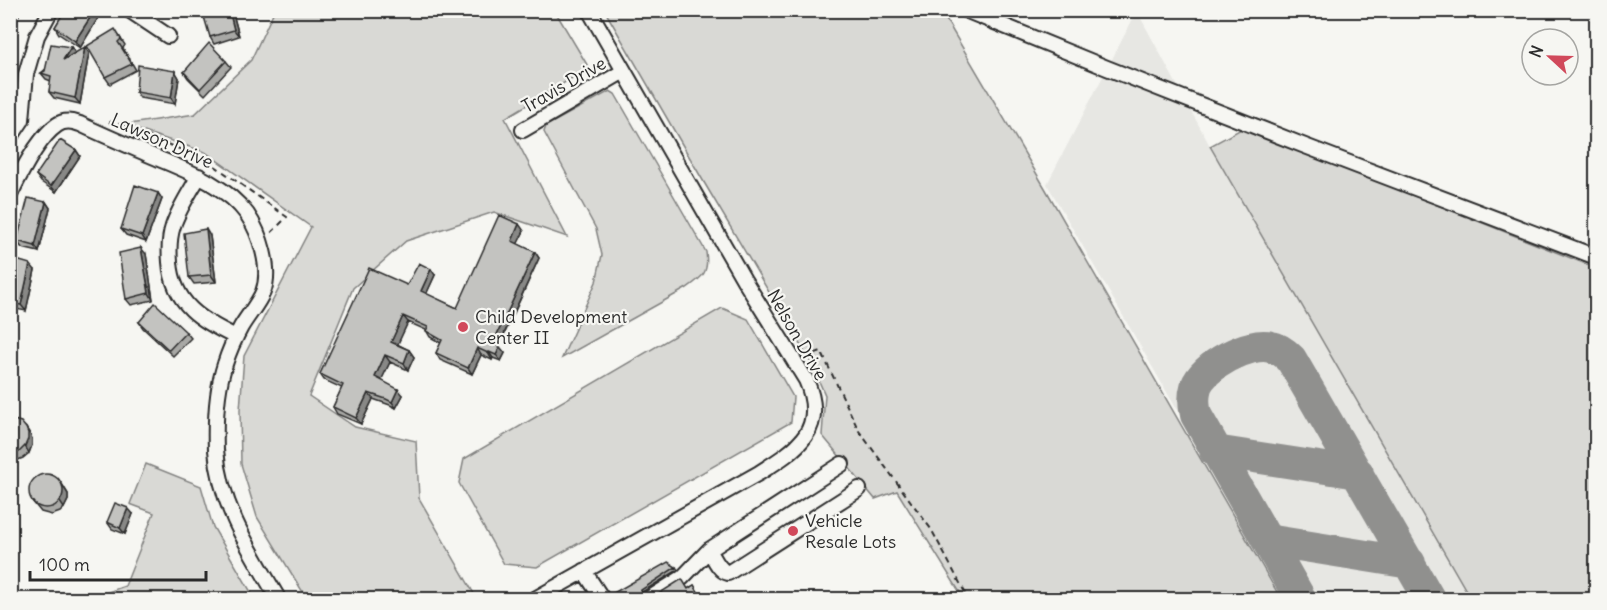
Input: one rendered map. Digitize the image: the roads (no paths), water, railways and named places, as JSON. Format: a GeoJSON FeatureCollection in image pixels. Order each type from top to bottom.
{"type":"FeatureCollection","features":[{"type":"Feature","properties":{"kind":"street"},"geometry":{"type":"LineString","coordinates":[[10,134],[22,120],[26,74],[38,36],[51,10]]}},
{"type":"Feature","properties":{"kind":"street"},"geometry":{"type":"LineString","coordinates":[[129,10],[168,36]]}},
{"type":"Feature","properties":{"kind":"street","name":"Nelson Drive"},"geometry":{"type":"LineString","coordinates":[[532,600],[759,473],[793,450],[809,431],[814,417],[814,405],[808,386],[744,280],[589,10]]}},
{"type":"Feature","properties":{"kind":"street"},"geometry":{"type":"LineString","coordinates":[[965,10],[1316,150],[1596,257]]}},
{"type":"Feature","properties":{"kind":"street","name":"Travis Drive"},"geometry":{"type":"LineString","coordinates":[[523,130],[624,71]]}},
{"type":"Feature","properties":{"kind":"street","name":"Lawson Drive"},"geometry":{"type":"LineString","coordinates":[[10,195],[23,169],[44,138],[58,124],[70,121],[199,176],[218,188],[247,214],[261,242],[265,259],[266,274],[263,291],[236,337]]}},
{"type":"Feature","properties":{"kind":"street"},"geometry":{"type":"LineString","coordinates":[[199,176],[178,215],[170,237],[171,277],[180,296],[193,312],[209,324],[236,337],[224,367],[219,391],[216,432],[218,470],[235,522],[279,600]]}},
{"type":"Feature","properties":{"kind":"street"},"geometry":{"type":"LineString","coordinates":[[647,600],[682,578],[709,550],[842,464]]}},
{"type":"Feature","properties":{"kind":"street"},"geometry":{"type":"LineString","coordinates":[[709,550],[721,570],[728,573],[859,489]]}},
{"type":"Feature","properties":{"kind":"street"},"geometry":{"type":"LineString","coordinates":[[585,570],[603,600]]}},
{"type":"Feature","properties":{"kind":"place","name":"Child Development Center II"},"geometry":{"type":"Point","coordinates":[463,327]}},
{"type":"Feature","properties":{"kind":"place","name":"Vehicle Resale Lots"},"geometry":{"type":"Point","coordinates":[793,531]}}]}
